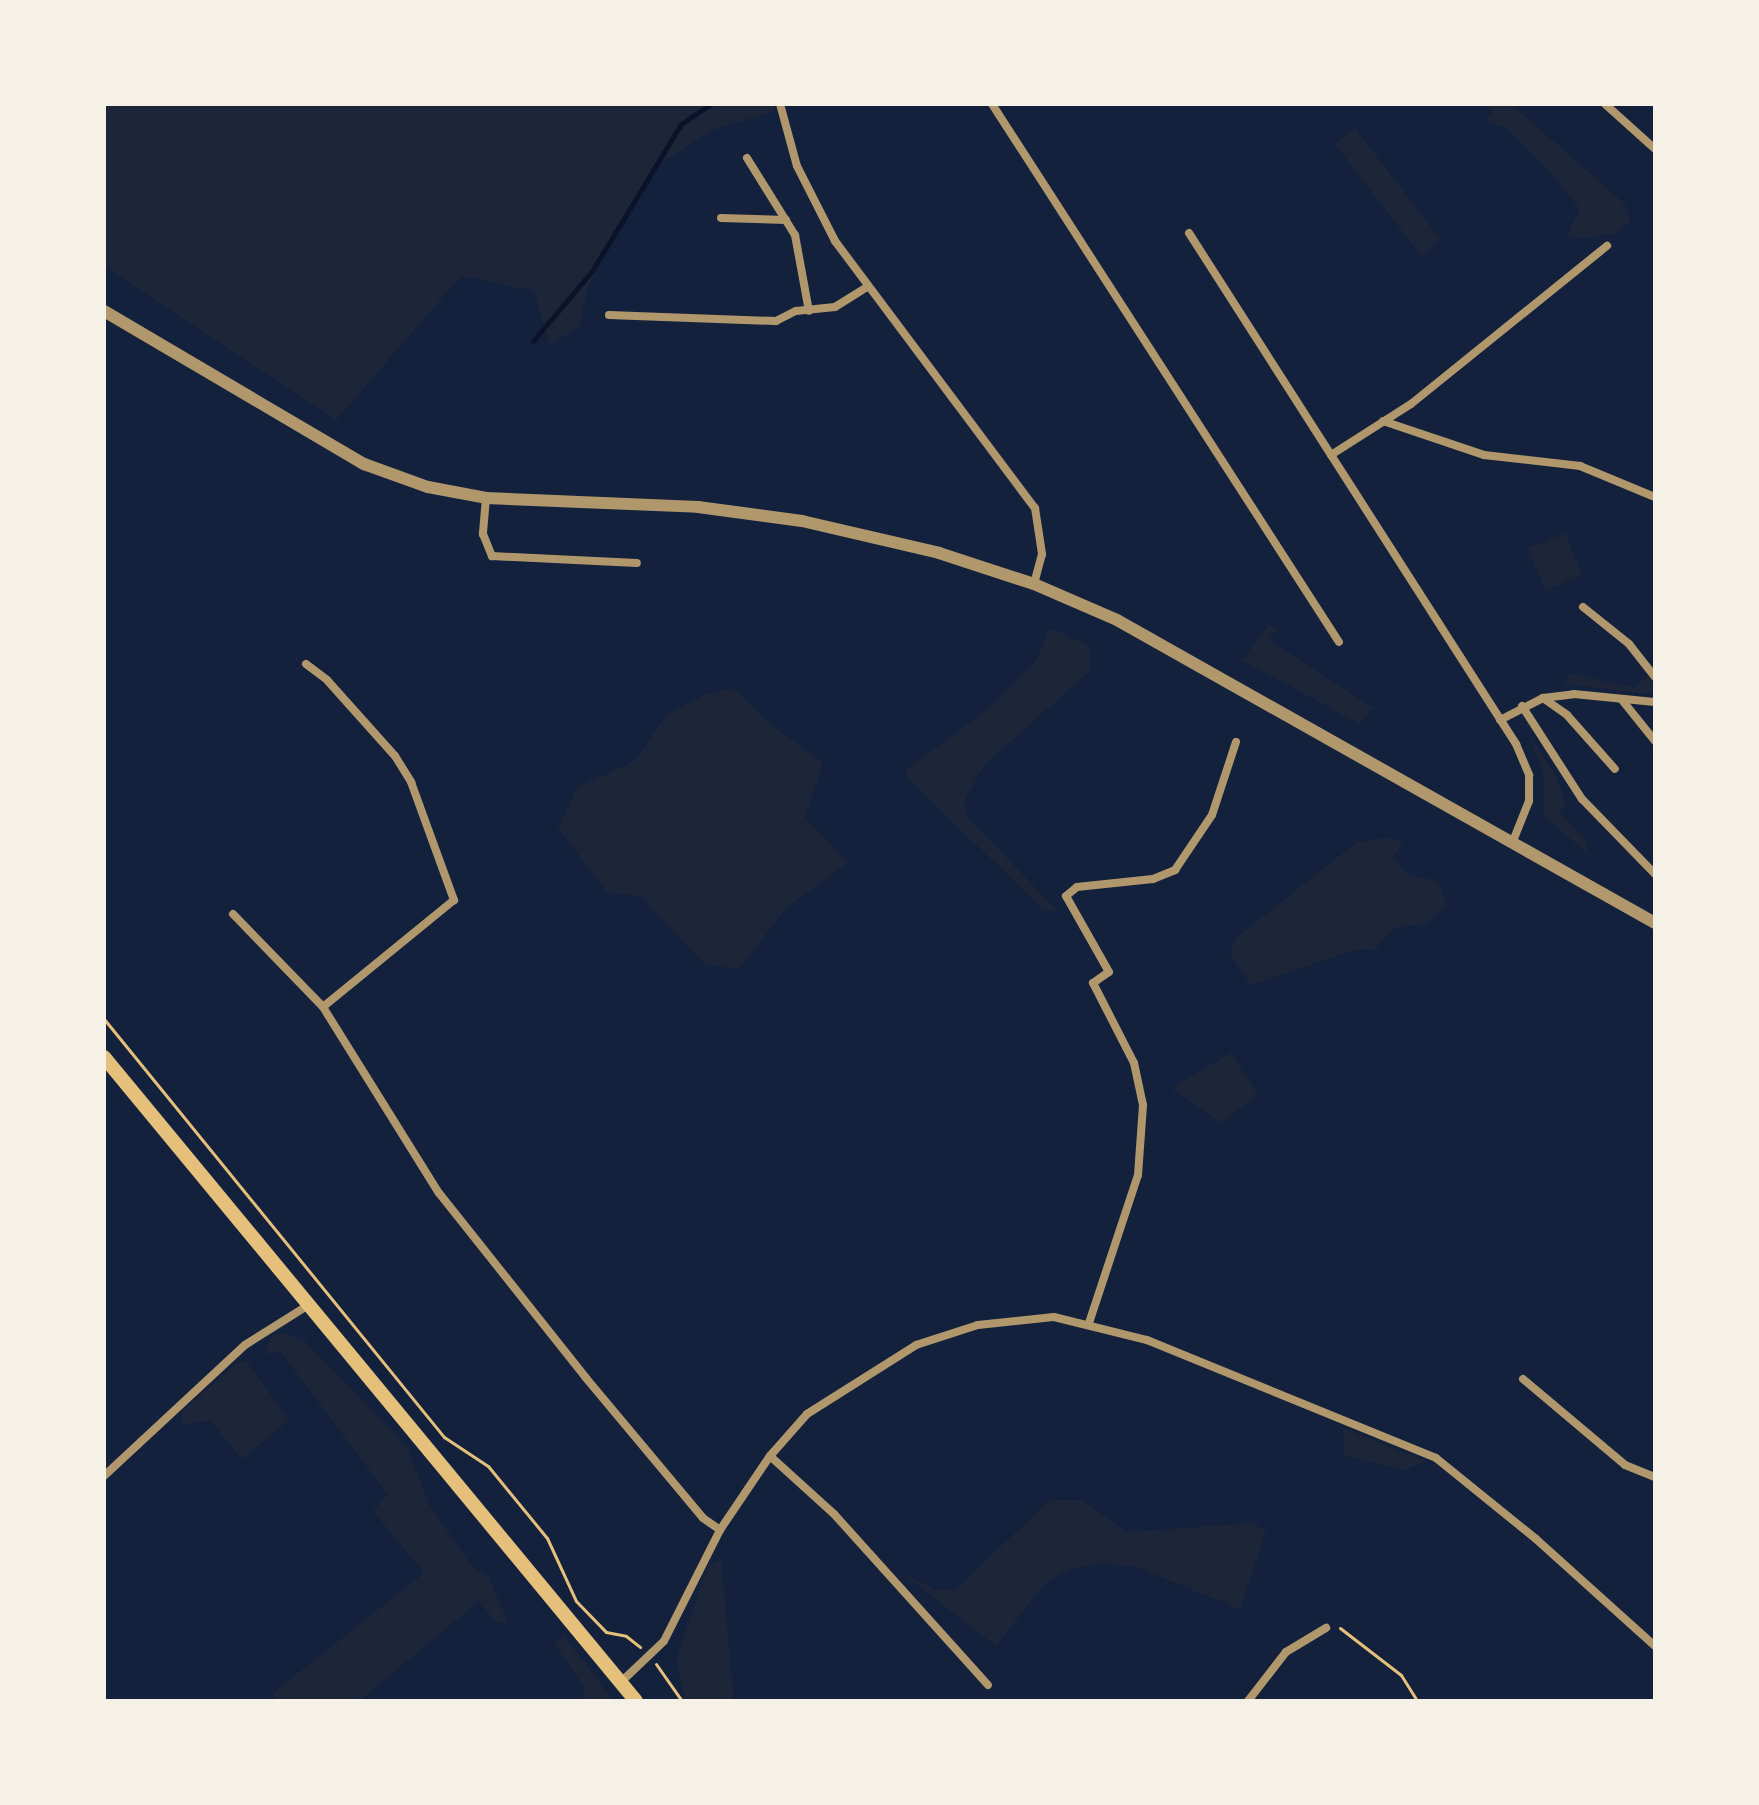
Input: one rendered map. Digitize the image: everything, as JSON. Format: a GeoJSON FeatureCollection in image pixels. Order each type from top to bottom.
{"type":"FeatureCollection","features":[{"type":"Feature","properties":{"kind":"main road"},"geometry":{"type":"LineString","coordinates":[[104,1057],[636,1701]]}},
{"type":"Feature","properties":{"kind":"street"},"geometry":{"type":"LineString","coordinates":[[780,104],[802,177],[867,287],[985,435],[1035,508],[1042,554],[1034,584]]}},
{"type":"Feature","properties":{"kind":"street"},"geometry":{"type":"LineString","coordinates":[[992,104],[1339,642]]}},
{"type":"Feature","properties":{"kind":"street"},"geometry":{"type":"LineString","coordinates":[[1605,104],[1655,149]]}},
{"type":"Feature","properties":{"kind":"street"},"geometry":{"type":"LineString","coordinates":[[747,158],[795,235],[809,311]]}},
{"type":"Feature","properties":{"kind":"street"},"geometry":{"type":"LineString","coordinates":[[721,218],[786,220]]}},
{"type":"Feature","properties":{"kind":"street"},"geometry":{"type":"LineString","coordinates":[[1189,233],[1500,720],[1529,775],[1526,813],[1513,841]]}},
{"type":"Feature","properties":{"kind":"street"},"geometry":{"type":"LineString","coordinates":[[1331,455],[1478,353],[1607,246]]}},
{"type":"Feature","properties":{"kind":"street"},"geometry":{"type":"LineString","coordinates":[[609,315],[776,321],[835,307],[867,287]]}},
{"type":"Feature","properties":{"kind":"street"},"geometry":{"type":"LineString","coordinates":[[104,311],[364,464],[428,487],[486,498],[698,507],[802,521],[926,549],[1034,584],[1117,620],[1655,923]]}},
{"type":"Feature","properties":{"kind":"street"},"geometry":{"type":"LineString","coordinates":[[1383,421],[1484,455],[1580,466],[1655,497]]}},
{"type":"Feature","properties":{"kind":"street"},"geometry":{"type":"LineString","coordinates":[[486,498],[483,534],[492,556],[637,563]]}},
{"type":"Feature","properties":{"kind":"street"},"geometry":{"type":"LineString","coordinates":[[1583,607],[1629,644],[1655,677]]}},
{"type":"Feature","properties":{"kind":"street"},"geometry":{"type":"LineString","coordinates":[[306,664],[327,680],[395,756],[411,782],[454,900],[323,1007]]}},
{"type":"Feature","properties":{"kind":"street"},"geometry":{"type":"LineString","coordinates":[[1500,720],[1522,706],[1543,698],[1574,694],[1655,702]]}},
{"type":"Feature","properties":{"kind":"street"},"geometry":{"type":"LineString","coordinates":[[1543,698],[1567,715],[1615,769]]}},
{"type":"Feature","properties":{"kind":"street"},"geometry":{"type":"LineString","coordinates":[[1622,700],[1655,741]]}},
{"type":"Feature","properties":{"kind":"street"},"geometry":{"type":"LineString","coordinates":[[1522,706],[1582,799],[1655,874]]}},
{"type":"Feature","properties":{"kind":"street"},"geometry":{"type":"LineString","coordinates":[[1089,1323],[1138,1175],[1143,1105],[1134,1063],[1093,983],[1109,972],[1066,896],[1077,887],[1153,879],[1175,870],[1212,815],[1236,742]]}},
{"type":"Feature","properties":{"kind":"street"},"geometry":{"type":"LineString","coordinates":[[233,914],[323,1007],[439,1193],[586,1378],[703,1518],[720,1530]]}},
{"type":"Feature","properties":{"kind":"street"},"geometry":{"type":"LineString","coordinates":[[104,1476],[245,1345],[307,1306]]}},
{"type":"Feature","properties":{"kind":"street"},"geometry":{"type":"LineString","coordinates":[[621,1682],[650,1658],[720,1530],[770,1456],[807,1414],[916,1345],[1012,1319],[1054,1317],[1089,1323],[1147,1340],[1436,1458],[1536,1539],[1655,1646]]}},
{"type":"Feature","properties":{"kind":"street"},"geometry":{"type":"LineString","coordinates":[[1523,1379],[1625,1465],[1655,1477]]}},
{"type":"Feature","properties":{"kind":"street"},"geometry":{"type":"LineString","coordinates":[[770,1456],[834,1514],[988,1685]]}},
{"type":"Feature","properties":{"kind":"street"},"geometry":{"type":"LineString","coordinates":[[1248,1701],[1286,1652],[1326,1628]]}},
{"type":"Feature","properties":{"kind":"path"},"geometry":{"type":"LineString","coordinates":[[104,1019],[444,1437],[494,1473],[547,1538],[576,1601],[606,1632],[626,1636],[650,1658],[682,1701]]}},
{"type":"Feature","properties":{"kind":"path"},"geometry":{"type":"LineString","coordinates":[[1326,1628],[1340,1628],[1377,1654],[1401,1675],[1417,1701]]}},
{"type":"Feature","properties":{"kind":"shaded area"},"geometry":{"type":"Polygon","coordinates":[[[104,104],[773,104],[774,111],[713,130],[653,168],[588,286],[579,327],[550,345],[534,291],[461,276],[336,420],[104,266],[104,104]]]}},
{"type":"Feature","properties":{"kind":"shaded area"},"geometry":{"type":"Polygon","coordinates":[[[1487,104],[1511,104],[1625,204],[1631,221],[1615,233],[1581,239],[1567,235],[1580,209],[1543,164],[1506,128],[1486,121],[1493,110],[1487,104]]]}},
{"type":"Feature","properties":{"kind":"shaded area"},"geometry":{"type":"Polygon","coordinates":[[[1355,128],[1440,239],[1422,257],[1335,144],[1355,128]]]}},
{"type":"Feature","properties":{"kind":"shaded area"},"geometry":{"type":"Polygon","coordinates":[[[1565,533],[1582,576],[1545,590],[1528,548],[1565,533]]]}},
{"type":"Feature","properties":{"kind":"shaded area"},"geometry":{"type":"Polygon","coordinates":[[[1269,625],[1276,630],[1269,640],[1373,708],[1360,724],[1242,660],[1269,625]]]}},
{"type":"Feature","properties":{"kind":"shaded area"},"geometry":{"type":"Polygon","coordinates":[[[1050,628],[1090,646],[1090,671],[983,766],[964,801],[967,817],[1060,913],[1042,908],[907,778],[906,770],[983,713],[1036,661],[1050,628]]]}},
{"type":"Feature","properties":{"kind":"shaded area"},"geometry":{"type":"Polygon","coordinates":[[[1576,674],[1633,688],[1649,675],[1654,689],[1648,694],[1565,684],[1568,675],[1576,674]]]}},
{"type":"Feature","properties":{"kind":"shaded area"},"geometry":{"type":"Polygon","coordinates":[[[734,688],[770,724],[823,763],[805,817],[848,863],[787,907],[740,968],[706,965],[641,897],[607,892],[558,828],[577,788],[636,760],[666,715],[704,695],[734,688]]]}},
{"type":"Feature","properties":{"kind":"shaded area"},"geometry":{"type":"Polygon","coordinates":[[[1528,732],[1557,779],[1566,804],[1559,811],[1586,841],[1587,853],[1544,816],[1544,775],[1528,732]]]}},
{"type":"Feature","properties":{"kind":"shaded area"},"geometry":{"type":"Polygon","coordinates":[[[1386,838],[1403,842],[1393,858],[1408,875],[1438,881],[1446,905],[1428,924],[1396,927],[1375,949],[1354,950],[1251,985],[1230,954],[1236,938],[1357,842],[1386,838]]]}},
{"type":"Feature","properties":{"kind":"shaded area"},"geometry":{"type":"Polygon","coordinates":[[[1231,1053],[1258,1095],[1221,1123],[1171,1088],[1231,1053]]]}},
{"type":"Feature","properties":{"kind":"shaded area"},"geometry":{"type":"Polygon","coordinates":[[[282,1333],[305,1341],[407,1447],[430,1506],[472,1566],[488,1576],[508,1622],[497,1622],[478,1602],[359,1701],[275,1701],[273,1693],[424,1573],[373,1511],[388,1495],[280,1351],[265,1354],[271,1336],[282,1333]]]}},
{"type":"Feature","properties":{"kind":"shaded area"},"geometry":{"type":"Polygon","coordinates":[[[246,1361],[289,1420],[242,1459],[211,1421],[183,1424],[181,1412],[237,1363],[246,1361]]]}},
{"type":"Feature","properties":{"kind":"shaded area"},"geometry":{"type":"Polygon","coordinates":[[[1343,1428],[1426,1461],[1404,1470],[1344,1456],[1343,1428]]]}},
{"type":"Feature","properties":{"kind":"shaded area"},"geometry":{"type":"Polygon","coordinates":[[[1050,1500],[1081,1500],[1128,1532],[1253,1523],[1266,1531],[1240,1609],[1138,1568],[1104,1563],[1074,1568],[1045,1583],[996,1646],[902,1573],[936,1590],[956,1589],[1050,1500]]]}},
{"type":"Feature","properties":{"kind":"shaded area"},"geometry":{"type":"Polygon","coordinates":[[[721,1560],[734,1701],[686,1701],[676,1661],[708,1565],[721,1560]]]}},
{"type":"Feature","properties":{"kind":"shaded area"},"geometry":{"type":"Polygon","coordinates":[[[564,1636],[610,1696],[610,1701],[582,1701],[585,1688],[554,1643],[564,1636]]]}},
{"type":"Feature","properties":{"kind":"waterway"},"geometry":{"type":"LineString","coordinates":[[533,341],[592,271],[681,124],[711,104]]}}]}
